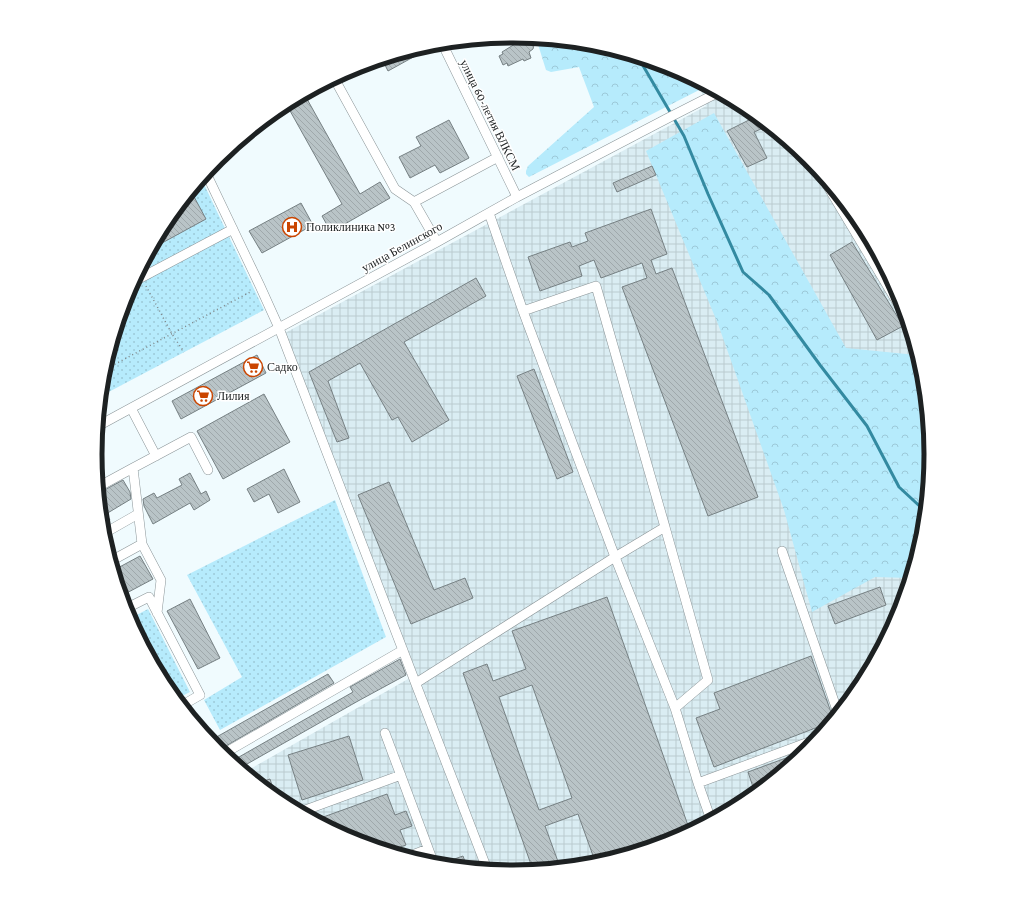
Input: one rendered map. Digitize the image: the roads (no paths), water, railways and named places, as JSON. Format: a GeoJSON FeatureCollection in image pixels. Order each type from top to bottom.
{"type":"FeatureCollection","features":[{"type":"Feature","properties":{"kind":"street","name":"улица 60-летия ВЛКСМ"},"geometry":{"type":"LineString","coordinates":[[445,49],[518,197]]}},
{"type":"Feature","properties":{"kind":"street"},"geometry":{"type":"LineString","coordinates":[[337,83],[395,189],[414,202],[437,242]]}},
{"type":"Feature","properties":{"kind":"street","name":"улица Белинского"},"geometry":{"type":"LineString","coordinates":[[103,423],[518,197],[713,95]]}},
{"type":"Feature","properties":{"kind":"street"},"geometry":{"type":"LineString","coordinates":[[414,202],[498,157]]}},
{"type":"Feature","properties":{"kind":"street"},"geometry":{"type":"LineString","coordinates":[[208,178],[279,328],[485,864]]}},
{"type":"Feature","properties":{"kind":"street"},"geometry":{"type":"LineString","coordinates":[[837,201],[890,291]]}},
{"type":"Feature","properties":{"kind":"street"},"geometry":{"type":"LineString","coordinates":[[489,214],[523,311],[615,557],[675,708],[709,815]]}},
{"type":"Feature","properties":{"kind":"street"},"geometry":{"type":"LineString","coordinates":[[141,278],[233,229]]}},
{"type":"Feature","properties":{"kind":"street"},"geometry":{"type":"LineString","coordinates":[[523,311],[596,286],[708,680],[675,708]]}},
{"type":"Feature","properties":{"kind":"street"},"geometry":{"type":"LineString","coordinates":[[131,408],[156,456]]}},
{"type":"Feature","properties":{"kind":"street"},"geometry":{"type":"LineString","coordinates":[[103,484],[191,437],[208,470]]}},
{"type":"Feature","properties":{"kind":"street"},"geometry":{"type":"LineString","coordinates":[[133,468],[142,544],[161,580],[157,612]]}},
{"type":"Feature","properties":{"kind":"street"},"geometry":{"type":"LineString","coordinates":[[109,530],[138,514]]}},
{"type":"Feature","properties":{"kind":"street"},"geometry":{"type":"LineString","coordinates":[[416,683],[665,527]]}},
{"type":"Feature","properties":{"kind":"street"},"geometry":{"type":"LineString","coordinates":[[116,558],[142,544]]}},
{"type":"Feature","properties":{"kind":"street"},"geometry":{"type":"LineString","coordinates":[[782,551],[836,708]]}},
{"type":"Feature","properties":{"kind":"street"},"geometry":{"type":"LineString","coordinates":[[131,606],[149,597],[200,696],[186,703]]}},
{"type":"Feature","properties":{"kind":"street"},"geometry":{"type":"LineString","coordinates":[[228,751],[403,650]]}},
{"type":"Feature","properties":{"kind":"street"},"geometry":{"type":"LineString","coordinates":[[386,733],[431,857]]}},
{"type":"Feature","properties":{"kind":"street"},"geometry":{"type":"LineString","coordinates":[[698,783],[806,743]]}},
{"type":"Feature","properties":{"kind":"street"},"geometry":{"type":"LineString","coordinates":[[306,810],[401,775]]}},
{"type":"Feature","properties":{"kind":"street"},"geometry":{"type":"LineString","coordinates":[[417,853],[428,849]]}},
{"type":"Feature","properties":{"kind":"waterway"},"geometry":{"type":"LineString","coordinates":[[642,64],[684,136],[743,272],[769,295],[867,426],[899,487],[920,507]]}},
{"type":"Feature","properties":{"kind":"place","name":"Поликлиника №3"},"geometry":{"type":"Point","coordinates":[292,227]}},
{"type":"Feature","properties":{"kind":"place","name":"Садко"},"geometry":{"type":"Point","coordinates":[253,367]}},
{"type":"Feature","properties":{"kind":"place","name":"Лилия"},"geometry":{"type":"Point","coordinates":[203,396]}}]}
